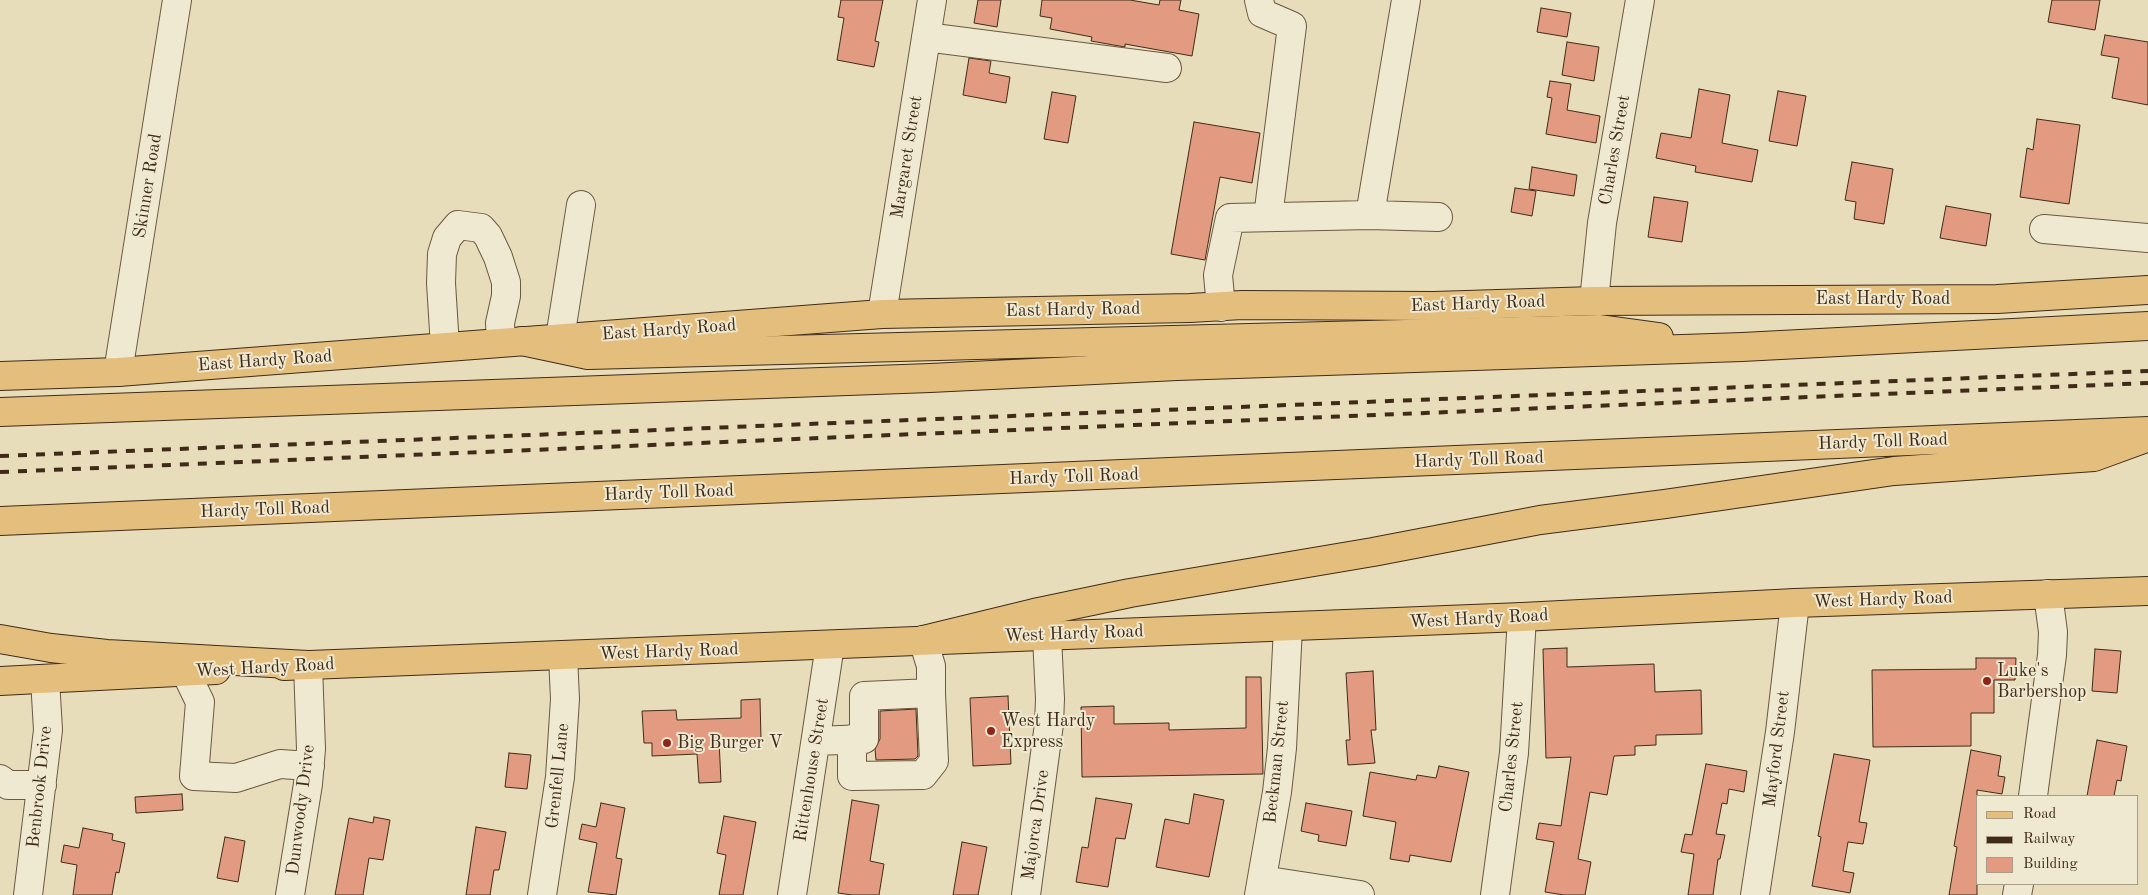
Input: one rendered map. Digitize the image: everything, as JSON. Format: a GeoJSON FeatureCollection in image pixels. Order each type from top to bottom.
{"type":"FeatureCollection","features":[{"type":"Feature","properties":{"kind":"main road","name":"East Hardy Road"},"geometry":{"type":"LineString","coordinates":[[0,376],[118,372],[882,314],[1221,306],[1434,306],[1594,301],[1997,299],[2148,290]]}},
{"type":"Feature","properties":{"kind":"main road"},"geometry":{"type":"LineString","coordinates":[[0,412],[930,378],[1187,365],[1742,347],[2148,326]]}},
{"type":"Feature","properties":{"kind":"main road"},"geometry":{"type":"LineString","coordinates":[[512,341],[588,355],[1600,329],[1742,347]]}},
{"type":"Feature","properties":{"kind":"main road","name":"Hardy Toll Road"},"geometry":{"type":"LineString","coordinates":[[0,521],[2148,431]]}},
{"type":"Feature","properties":{"kind":"main road"},"geometry":{"type":"LineString","coordinates":[[923,640],[1034,613],[1130,594],[1373,552],[1540,520],[1894,471],[2094,457],[2148,437]]}},
{"type":"Feature","properties":{"kind":"main road","name":"West Hardy Road"},"geometry":{"type":"LineString","coordinates":[[0,681],[308,665],[1522,618],[1795,603],[2148,591]]}},
{"type":"Feature","properties":{"kind":"main road"},"geometry":{"type":"LineString","coordinates":[[0,639],[107,654],[308,665]]}},
{"type":"Feature","properties":{"kind":"street","name":"Skinner Road"},"geometry":{"type":"LineString","coordinates":[[118,372],[177,0]]}},
{"type":"Feature","properties":{"kind":"street","name":"Margaret Street"},"geometry":{"type":"LineString","coordinates":[[882,314],[932,0]]}},
{"type":"Feature","properties":{"kind":"street"},"geometry":{"type":"LineString","coordinates":[[1259,0],[1262,13],[1292,26],[1268,217]]}},
{"type":"Feature","properties":{"kind":"street"},"geometry":{"type":"LineString","coordinates":[[1370,215],[1406,0]]}},
{"type":"Feature","properties":{"kind":"street","name":"Charles Street"},"geometry":{"type":"LineString","coordinates":[[1594,301],[1602,223],[1640,0]]}},
{"type":"Feature","properties":{"kind":"street"},"geometry":{"type":"LineString","coordinates":[[926,37],[1167,68]]}},
{"type":"Feature","properties":{"kind":"street"},"geometry":{"type":"LineString","coordinates":[[560,338],[581,205]]}},
{"type":"Feature","properties":{"kind":"street"},"geometry":{"type":"LineString","coordinates":[[1221,306],[1218,275],[1230,218],[1370,215],[1438,217]]}},
{"type":"Feature","properties":{"kind":"street"},"geometry":{"type":"LineString","coordinates":[[445,346],[441,283],[442,254],[447,238],[458,225],[480,228],[488,236],[498,257],[506,282],[506,296],[500,320],[512,341]]}},
{"type":"Feature","properties":{"kind":"street"},"geometry":{"type":"LineString","coordinates":[[2044,228],[2148,238]]}},
{"type":"Feature","properties":{"kind":"street"},"geometry":{"type":"LineString","coordinates":[[2033,795],[2052,655],[2053,632],[2048,594]]}},
{"type":"Feature","properties":{"kind":"street","name":"Mayford Street"},"geometry":{"type":"LineString","coordinates":[[1755,895],[1780,732],[1795,603]]}},
{"type":"Feature","properties":{"kind":"street","name":"Charles Street"},"geometry":{"type":"LineString","coordinates":[[1495,895],[1514,754],[1522,618]]}},
{"type":"Feature","properties":{"kind":"street","name":"Beckman Street"},"geometry":{"type":"LineString","coordinates":[[1261,887],[1280,766],[1288,627]]}},
{"type":"Feature","properties":{"kind":"street","name":"Majorca Drive"},"geometry":{"type":"LineString","coordinates":[[1026,895],[1049,724],[1050,699],[1047,636]]}},
{"type":"Feature","properties":{"kind":"street"},"geometry":{"type":"LineString","coordinates":[[852,739],[852,776],[923,775],[934,760],[931,666],[923,640]]}},
{"type":"Feature","properties":{"kind":"street","name":"Rittenhouse Street"},"geometry":{"type":"LineString","coordinates":[[792,895],[817,741],[830,645]]}},
{"type":"Feature","properties":{"kind":"street","name":"Grenfell Lane"},"geometry":{"type":"LineString","coordinates":[[542,895],[560,777],[565,699],[563,656]]}},
{"type":"Feature","properties":{"kind":"street","name":"Dunwoody Drive"},"geometry":{"type":"LineString","coordinates":[[290,895],[310,766],[308,665]]}},
{"type":"Feature","properties":{"kind":"street"},"geometry":{"type":"LineString","coordinates":[[185,672],[200,702],[194,776],[236,778],[280,764],[310,766]]}},
{"type":"Feature","properties":{"kind":"street","name":"Benbrook Drive"},"geometry":{"type":"LineString","coordinates":[[28,895],[48,730],[45,679]]}},
{"type":"Feature","properties":{"kind":"street"},"geometry":{"type":"LineString","coordinates":[[817,741],[864,738],[864,696],[932,693]]}},
{"type":"Feature","properties":{"kind":"street"},"geometry":{"type":"LineString","coordinates":[[0,779],[8,785],[42,785]]}},
{"type":"Feature","properties":{"kind":"street"},"geometry":{"type":"LineString","coordinates":[[1261,887],[1360,895]]}},
{"type":"Feature","properties":{"kind":"building"},"geometry":{"type":"Polygon","coordinates":[[[841,0],[883,0],[875,41],[879,42],[874,67],[837,60],[844,18],[838,17],[841,0]]]}},
{"type":"Feature","properties":{"kind":"building"},"geometry":{"type":"Polygon","coordinates":[[[978,0],[1001,0],[997,27],[974,23],[978,0]]]}},
{"type":"Feature","properties":{"kind":"building"},"geometry":{"type":"Polygon","coordinates":[[[1042,0],[1130,0],[1159,5],[1160,0],[1181,0],[1179,10],[1199,14],[1192,56],[1125,44],[1125,47],[1091,41],[1092,37],[1050,29],[1052,18],[1040,16],[1042,0]]]}},
{"type":"Feature","properties":{"kind":"building"},"geometry":{"type":"Polygon","coordinates":[[[2052,0],[2100,0],[2095,30],[2048,22],[2052,0]]]}},
{"type":"Feature","properties":{"kind":"building"},"geometry":{"type":"Polygon","coordinates":[[[1541,8],[1571,13],[1567,37],[1537,32],[1541,8]]]}},
{"type":"Feature","properties":{"kind":"building"},"geometry":{"type":"Polygon","coordinates":[[[2105,35],[2148,42],[2148,105],[2112,98],[2119,58],[2101,55],[2105,35]]]}},
{"type":"Feature","properties":{"kind":"building"},"geometry":{"type":"Polygon","coordinates":[[[1567,42],[1599,47],[1594,81],[1562,75],[1567,42]]]}},
{"type":"Feature","properties":{"kind":"building"},"geometry":{"type":"Polygon","coordinates":[[[969,58],[991,61],[989,73],[1010,77],[1006,103],[963,95],[969,58]]]}},
{"type":"Feature","properties":{"kind":"building"},"geometry":{"type":"Polygon","coordinates":[[[1550,81],[1571,84],[1567,110],[1600,116],[1596,143],[1546,134],[1552,98],[1547,97],[1550,81]]]}},
{"type":"Feature","properties":{"kind":"building"},"geometry":{"type":"Polygon","coordinates":[[[1699,89],[1730,95],[1722,143],[1758,150],[1752,182],[1695,172],[1696,166],[1656,158],[1661,133],[1691,138],[1699,89]]]}},
{"type":"Feature","properties":{"kind":"building"},"geometry":{"type":"Polygon","coordinates":[[[1778,91],[1806,96],[1797,146],[1769,141],[1778,91]]]}},
{"type":"Feature","properties":{"kind":"building"},"geometry":{"type":"Polygon","coordinates":[[[1052,92],[1076,96],[1068,143],[1044,139],[1052,92]]]}},
{"type":"Feature","properties":{"kind":"building"},"geometry":{"type":"Polygon","coordinates":[[[2037,119],[2080,125],[2069,204],[2020,197],[2027,148],[2033,150],[2037,119]]]}},
{"type":"Feature","properties":{"kind":"building"},"geometry":{"type":"Polygon","coordinates":[[[1194,122],[1260,133],[1252,183],[1220,177],[1205,260],[1171,254],[1194,122]]]}},
{"type":"Feature","properties":{"kind":"building"},"geometry":{"type":"Polygon","coordinates":[[[1852,162],[1893,169],[1884,224],[1854,219],[1856,202],[1845,200],[1852,162]]]}},
{"type":"Feature","properties":{"kind":"building"},"geometry":{"type":"Polygon","coordinates":[[[1532,167],[1577,175],[1574,196],[1529,189],[1532,167]]]}},
{"type":"Feature","properties":{"kind":"building"},"geometry":{"type":"Polygon","coordinates":[[[1515,188],[1536,191],[1532,216],[1511,212],[1515,188]]]}},
{"type":"Feature","properties":{"kind":"building"},"geometry":{"type":"Polygon","coordinates":[[[1654,197],[1688,202],[1682,242],[1648,237],[1654,197]]]}},
{"type":"Feature","properties":{"kind":"building"},"geometry":{"type":"Polygon","coordinates":[[[1946,206],[1991,214],[1986,246],[1940,238],[1946,206]]]}},
{"type":"Feature","properties":{"kind":"building"},"geometry":{"type":"Polygon","coordinates":[[[1567,648],[1567,667],[1654,664],[1655,692],[1701,690],[1702,734],[1656,735],[1656,745],[1635,746],[1635,755],[1614,756],[1607,795],[1590,792],[1578,859],[1591,862],[1585,895],[1564,895],[1545,892],[1554,842],[1536,839],[1539,823],[1561,826],[1571,757],[1546,758],[1543,649],[1567,648]]]}},
{"type":"Feature","properties":{"kind":"building"},"geometry":{"type":"Polygon","coordinates":[[[2095,649],[2121,651],[2117,693],[2092,691],[2095,649]]]}},
{"type":"Feature","properties":{"kind":"building"},"geometry":{"type":"Polygon","coordinates":[[[1976,658],[2016,658],[2015,680],[1994,680],[1994,713],[1971,713],[1971,746],[1873,747],[1872,670],[1976,669],[1976,658]]]}},
{"type":"Feature","properties":{"kind":"building"},"geometry":{"type":"Polygon","coordinates":[[[1373,671],[1376,730],[1371,730],[1375,763],[1348,765],[1346,740],[1350,740],[1346,673],[1373,671]]]}},
{"type":"Feature","properties":{"kind":"building"},"geometry":{"type":"Polygon","coordinates":[[[1246,677],[1261,677],[1263,774],[1082,777],[1081,707],[1114,706],[1114,724],[1169,723],[1169,730],[1246,728],[1246,677]]]}},
{"type":"Feature","properties":{"kind":"building","name":"West Hardy Express"},"geometry":{"type":"Polygon","coordinates":[[[1008,696],[1011,764],[973,766],[970,698],[1008,696]]]}},
{"type":"Feature","properties":{"kind":"building"},"geometry":{"type":"Polygon","coordinates":[[[760,699],[761,739],[719,740],[721,782],[699,783],[697,754],[652,756],[652,743],[644,743],[642,711],[676,710],[677,720],[741,718],[741,700],[760,699]]]}},
{"type":"Feature","properties":{"kind":"building"},"geometry":{"type":"Polygon","coordinates":[[[916,709],[918,756],[915,759],[876,760],[875,749],[880,739],[880,711],[916,709]]]}},
{"type":"Feature","properties":{"kind":"building"},"geometry":{"type":"Polygon","coordinates":[[[2097,740],[2127,746],[2121,781],[2117,780],[2114,795],[2087,795],[2097,740]]]}},
{"type":"Feature","properties":{"kind":"building"},"geometry":{"type":"Polygon","coordinates":[[[1971,750],[2001,756],[1998,776],[2005,777],[2002,794],[1977,790],[1976,795],[1977,895],[1949,895],[1957,847],[1954,846],[1971,750]]]}},
{"type":"Feature","properties":{"kind":"building"},"geometry":{"type":"Polygon","coordinates":[[[509,753],[531,755],[527,789],[505,787],[509,753]]]}},
{"type":"Feature","properties":{"kind":"building"},"geometry":{"type":"Polygon","coordinates":[[[1834,754],[1870,760],[1859,822],[1867,823],[1863,844],[1848,842],[1843,871],[1854,873],[1850,893],[1812,886],[1821,837],[1818,836],[1834,754]]]}},
{"type":"Feature","properties":{"kind":"building"},"geometry":{"type":"Polygon","coordinates":[[[1706,764],[1747,771],[1744,792],[1729,789],[1727,804],[1722,803],[1716,834],[1725,835],[1720,859],[1718,859],[1713,895],[1688,895],[1694,854],[1681,852],[1685,834],[1692,835],[1706,764]]]}},
{"type":"Feature","properties":{"kind":"building"},"geometry":{"type":"Polygon","coordinates":[[[1439,766],[1469,772],[1451,862],[1410,855],[1409,862],[1390,859],[1396,822],[1363,816],[1370,772],[1416,780],[1417,775],[1436,778],[1439,766]]]}},
{"type":"Feature","properties":{"kind":"building"},"geometry":{"type":"Polygon","coordinates":[[[182,794],[183,810],[136,813],[135,797],[182,794]]]}},
{"type":"Feature","properties":{"kind":"building"},"geometry":{"type":"Polygon","coordinates":[[[1194,794],[1224,800],[1209,877],[1156,867],[1165,819],[1189,824],[1194,794]]]}},
{"type":"Feature","properties":{"kind":"building"},"geometry":{"type":"Polygon","coordinates":[[[1096,798],[1132,804],[1125,839],[1116,838],[1108,887],[1076,882],[1082,847],[1088,848],[1096,798]]]}},
{"type":"Feature","properties":{"kind":"building"},"geometry":{"type":"Polygon","coordinates":[[[852,800],[879,805],[870,861],[884,864],[879,895],[838,893],[852,800]]]}},
{"type":"Feature","properties":{"kind":"building"},"geometry":{"type":"Polygon","coordinates":[[[601,803],[625,808],[616,858],[622,859],[616,895],[588,892],[597,843],[579,839],[582,824],[596,827],[601,803]]]}},
{"type":"Feature","properties":{"kind":"building"},"geometry":{"type":"Polygon","coordinates":[[[1306,803],[1352,811],[1346,846],[1318,841],[1319,835],[1301,831],[1306,803]]]}},
{"type":"Feature","properties":{"kind":"building"},"geometry":{"type":"Polygon","coordinates":[[[724,816],[756,822],[743,895],[719,895],[726,855],[717,853],[724,816]]]}},
{"type":"Feature","properties":{"kind":"building"},"geometry":{"type":"Polygon","coordinates":[[[374,817],[390,820],[383,860],[369,858],[363,895],[335,895],[349,818],[373,823],[374,817]]]}},
{"type":"Feature","properties":{"kind":"building"},"geometry":{"type":"Polygon","coordinates":[[[476,827],[506,832],[499,870],[494,870],[490,895],[466,895],[476,827]]]}},
{"type":"Feature","properties":{"kind":"building"},"geometry":{"type":"Polygon","coordinates":[[[83,828],[113,834],[112,840],[125,843],[119,873],[116,872],[112,895],[73,895],[77,865],[61,862],[64,845],[79,848],[83,828]]]}},
{"type":"Feature","properties":{"kind":"building"},"geometry":{"type":"Polygon","coordinates":[[[225,837],[245,841],[238,882],[217,878],[225,837]]]}},
{"type":"Feature","properties":{"kind":"building"},"geometry":{"type":"Polygon","coordinates":[[[962,842],[987,847],[978,895],[953,895],[962,842]]]}},
{"type":"Feature","properties":{"kind":"railway"},"geometry":{"type":"LineString","coordinates":[[0,456],[2148,371]]}},
{"type":"Feature","properties":{"kind":"railway"},"geometry":{"type":"LineString","coordinates":[[0,472],[2148,383]]}},
{"type":"Feature","properties":{"kind":"place","name":"Luke's Barbershop"},"geometry":{"type":"Point","coordinates":[1987,681]}},
{"type":"Feature","properties":{"kind":"place","name":"West Hardy Express"},"geometry":{"type":"Point","coordinates":[991,731]}},
{"type":"Feature","properties":{"kind":"place","name":"Big Burger V"},"geometry":{"type":"Point","coordinates":[667,743]}}]}
